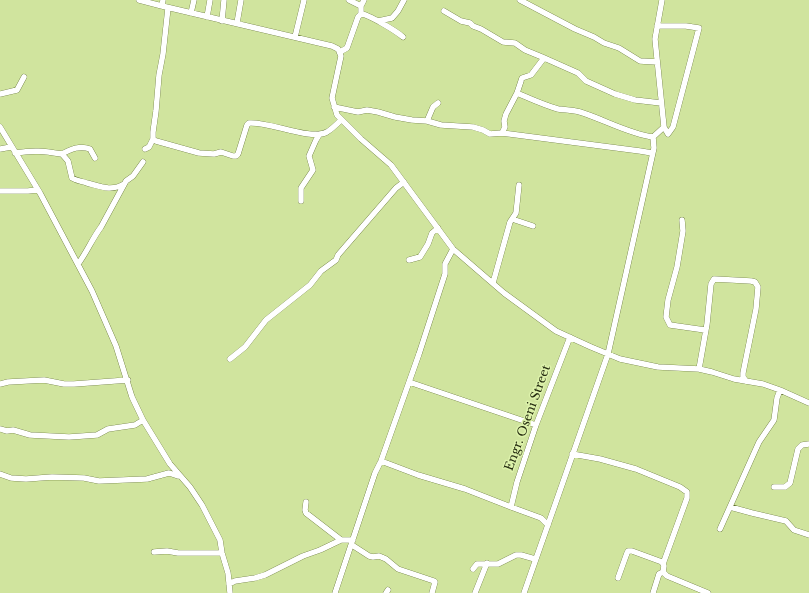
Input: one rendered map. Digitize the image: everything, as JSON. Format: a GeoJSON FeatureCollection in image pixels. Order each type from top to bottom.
{"type":"FeatureCollection","features":[{"type":"Feature","properties":{"kind":"street"},"geometry":{"type":"LineString","coordinates":[[162,6],[163,0]]}},
{"type":"Feature","properties":{"kind":"street"},"geometry":{"type":"LineString","coordinates":[[191,13],[194,0]]}},
{"type":"Feature","properties":{"kind":"street"},"geometry":{"type":"LineString","coordinates":[[207,17],[210,0]]}},
{"type":"Feature","properties":{"kind":"street"},"geometry":{"type":"LineString","coordinates":[[222,21],[224,0]]}},
{"type":"Feature","properties":{"kind":"street"},"geometry":{"type":"LineString","coordinates":[[237,23],[241,0]]}},
{"type":"Feature","properties":{"kind":"street"},"geometry":{"type":"LineString","coordinates":[[295,37],[304,0]]}},
{"type":"Feature","properties":{"kind":"street"},"geometry":{"type":"LineString","coordinates":[[349,0],[361,6]]}},
{"type":"Feature","properties":{"kind":"street"},"geometry":{"type":"LineString","coordinates":[[340,52],[347,48],[358,17],[361,14],[361,6],[364,0]]}},
{"type":"Feature","properties":{"kind":"street"},"geometry":{"type":"LineString","coordinates":[[377,21],[392,18],[404,0]]}},
{"type":"Feature","properties":{"kind":"street"},"geometry":{"type":"LineString","coordinates":[[520,0],[575,29],[604,43],[619,48],[640,61],[657,62]]}},
{"type":"Feature","properties":{"kind":"street"},"geometry":{"type":"LineString","coordinates":[[657,26],[686,26],[700,28],[673,127],[668,134],[664,127],[655,39],[657,26],[662,0]]}},
{"type":"Feature","properties":{"kind":"street"},"geometry":{"type":"LineString","coordinates":[[143,1],[332,46],[338,49],[341,56],[332,98],[337,115],[361,139],[391,165],[453,249],[504,293],[556,330],[620,358],[658,366],[699,369],[763,384],[808,401]]}},
{"type":"Feature","properties":{"kind":"street"},"geometry":{"type":"LineString","coordinates":[[145,149],[149,147],[153,139],[159,75],[168,8]]}},
{"type":"Feature","properties":{"kind":"street"},"geometry":{"type":"LineString","coordinates":[[444,11],[461,21],[470,23],[503,42],[514,43],[525,50],[578,73],[586,81],[616,94],[635,100],[661,103]]}},
{"type":"Feature","properties":{"kind":"street"},"geometry":{"type":"LineString","coordinates":[[361,14],[366,14],[394,29],[403,37]]}},
{"type":"Feature","properties":{"kind":"street"},"geometry":{"type":"LineString","coordinates":[[502,133],[505,127],[504,120],[506,114],[517,93],[522,78],[531,75],[544,58]]}},
{"type":"Feature","properties":{"kind":"street"},"geometry":{"type":"LineString","coordinates":[[0,94],[17,90],[24,77]]}},
{"type":"Feature","properties":{"kind":"street"},"geometry":{"type":"LineString","coordinates":[[517,93],[559,109],[578,111],[620,128],[653,137]]}},
{"type":"Feature","properties":{"kind":"street"},"geometry":{"type":"LineString","coordinates":[[427,121],[433,107],[438,103]]}},
{"type":"Feature","properties":{"kind":"street"},"geometry":{"type":"LineString","coordinates":[[334,107],[358,112],[366,110],[395,117],[473,127],[490,134],[502,133],[640,150],[652,153]]}},
{"type":"Feature","properties":{"kind":"street"},"geometry":{"type":"LineString","coordinates":[[153,139],[199,153],[214,154],[221,152],[236,156],[238,154],[247,125],[250,123],[261,123],[299,133],[319,135],[327,132],[341,120]]}},
{"type":"Feature","properties":{"kind":"street"},"geometry":{"type":"LineString","coordinates":[[0,127],[26,170],[78,264],[103,315],[116,346],[128,380],[132,397],[143,420],[178,476],[190,487],[207,514],[220,540],[228,573],[230,593]]}},
{"type":"Feature","properties":{"kind":"street"},"geometry":{"type":"LineString","coordinates":[[653,137],[664,127]]}},
{"type":"Feature","properties":{"kind":"street"},"geometry":{"type":"LineString","coordinates":[[301,201],[301,188],[313,170],[309,156],[319,135]]}},
{"type":"Feature","properties":{"kind":"street"},"geometry":{"type":"LineString","coordinates":[[524,593],[608,354],[654,148],[653,137]]}},
{"type":"Feature","properties":{"kind":"street"},"geometry":{"type":"LineString","coordinates":[[0,149],[12,147]]}},
{"type":"Feature","properties":{"kind":"street"},"geometry":{"type":"LineString","coordinates":[[15,153],[38,150],[62,154],[72,149],[86,148],[90,149],[94,158]]}},
{"type":"Feature","properties":{"kind":"street"},"geometry":{"type":"LineString","coordinates":[[62,154],[68,161],[72,178],[77,181],[106,188],[116,188],[124,184]]}},
{"type":"Feature","properties":{"kind":"street"},"geometry":{"type":"LineString","coordinates":[[78,264],[86,253],[95,234],[101,227],[124,184],[133,176],[143,162]]}},
{"type":"Feature","properties":{"kind":"street"},"geometry":{"type":"LineString","coordinates":[[230,359],[245,347],[266,320],[310,285],[321,271],[336,260],[338,255],[396,188],[404,182]]}},
{"type":"Feature","properties":{"kind":"street"},"geometry":{"type":"LineString","coordinates":[[493,282],[510,222],[516,213],[518,185]]}},
{"type":"Feature","properties":{"kind":"street"},"geometry":{"type":"LineString","coordinates":[[0,191],[37,190]]}},
{"type":"Feature","properties":{"kind":"street"},"geometry":{"type":"LineString","coordinates":[[512,219],[533,226]]}},
{"type":"Feature","properties":{"kind":"street"},"geometry":{"type":"LineString","coordinates":[[682,220],[683,231],[675,274],[668,300],[666,317],[670,325],[705,330]]}},
{"type":"Feature","properties":{"kind":"street"},"geometry":{"type":"LineString","coordinates":[[409,260],[420,257],[428,244],[432,233],[438,228]]}},
{"type":"Feature","properties":{"kind":"street"},"geometry":{"type":"LineString","coordinates":[[336,593],[375,473],[381,461],[444,279],[445,264],[453,249]]}},
{"type":"Feature","properties":{"kind":"street"},"geometry":{"type":"LineString","coordinates":[[699,369],[710,284],[714,278],[751,281],[757,285],[756,309],[743,373],[743,377],[746,381]]}},
{"type":"Feature","properties":{"kind":"street","name":"Engr. Oseni Street"},"geometry":{"type":"LineString","coordinates":[[511,506],[517,482],[536,425],[570,337]]}},
{"type":"Feature","properties":{"kind":"street"},"geometry":{"type":"LineString","coordinates":[[0,384],[8,382],[44,380],[64,384],[74,384],[128,380]]}},
{"type":"Feature","properties":{"kind":"street"},"geometry":{"type":"LineString","coordinates":[[409,382],[536,425]]}},
{"type":"Feature","properties":{"kind":"street"},"geometry":{"type":"LineString","coordinates":[[720,529],[759,442],[774,420],[777,398],[780,390]]}},
{"type":"Feature","properties":{"kind":"street"},"geometry":{"type":"LineString","coordinates":[[0,429],[7,431],[13,430],[30,435],[69,437],[97,435],[108,429],[135,424],[143,420]]}},
{"type":"Feature","properties":{"kind":"street"},"geometry":{"type":"LineString","coordinates":[[774,487],[785,487],[790,483],[798,449],[802,445],[809,444]]}},
{"type":"Feature","properties":{"kind":"street"},"geometry":{"type":"LineString","coordinates":[[572,454],[600,459],[636,470],[680,487],[687,492],[687,498],[663,564],[663,572],[667,576],[708,593]]}},
{"type":"Feature","properties":{"kind":"street"},"geometry":{"type":"LineString","coordinates":[[381,461],[511,506],[541,518],[548,525]]}},
{"type":"Feature","properties":{"kind":"street"},"geometry":{"type":"LineString","coordinates":[[0,474],[11,478],[84,478],[99,482],[146,479],[169,473],[178,476]]}},
{"type":"Feature","properties":{"kind":"street"},"geometry":{"type":"LineString","coordinates":[[306,502],[306,513],[341,540],[352,542],[369,556],[379,556],[386,559],[398,570],[434,581],[432,593]]}},
{"type":"Feature","properties":{"kind":"street"},"geometry":{"type":"LineString","coordinates":[[730,507],[752,514],[786,521],[794,530],[809,535]]}},
{"type":"Feature","properties":{"kind":"street"},"geometry":{"type":"LineString","coordinates":[[229,584],[235,581],[265,575],[303,556],[341,540]]}},
{"type":"Feature","properties":{"kind":"street"},"geometry":{"type":"LineString","coordinates":[[618,578],[628,551],[632,551],[662,562],[663,564]]}},
{"type":"Feature","properties":{"kind":"street"},"geometry":{"type":"LineString","coordinates":[[154,552],[222,553]]}},
{"type":"Feature","properties":{"kind":"street"},"geometry":{"type":"LineString","coordinates":[[473,569],[477,564],[498,564],[521,555],[535,559]]}},
{"type":"Feature","properties":{"kind":"street"},"geometry":{"type":"LineString","coordinates":[[475,593],[487,563]]}},
{"type":"Feature","properties":{"kind":"street"},"geometry":{"type":"LineString","coordinates":[[653,593],[659,574],[663,572]]}}]}
